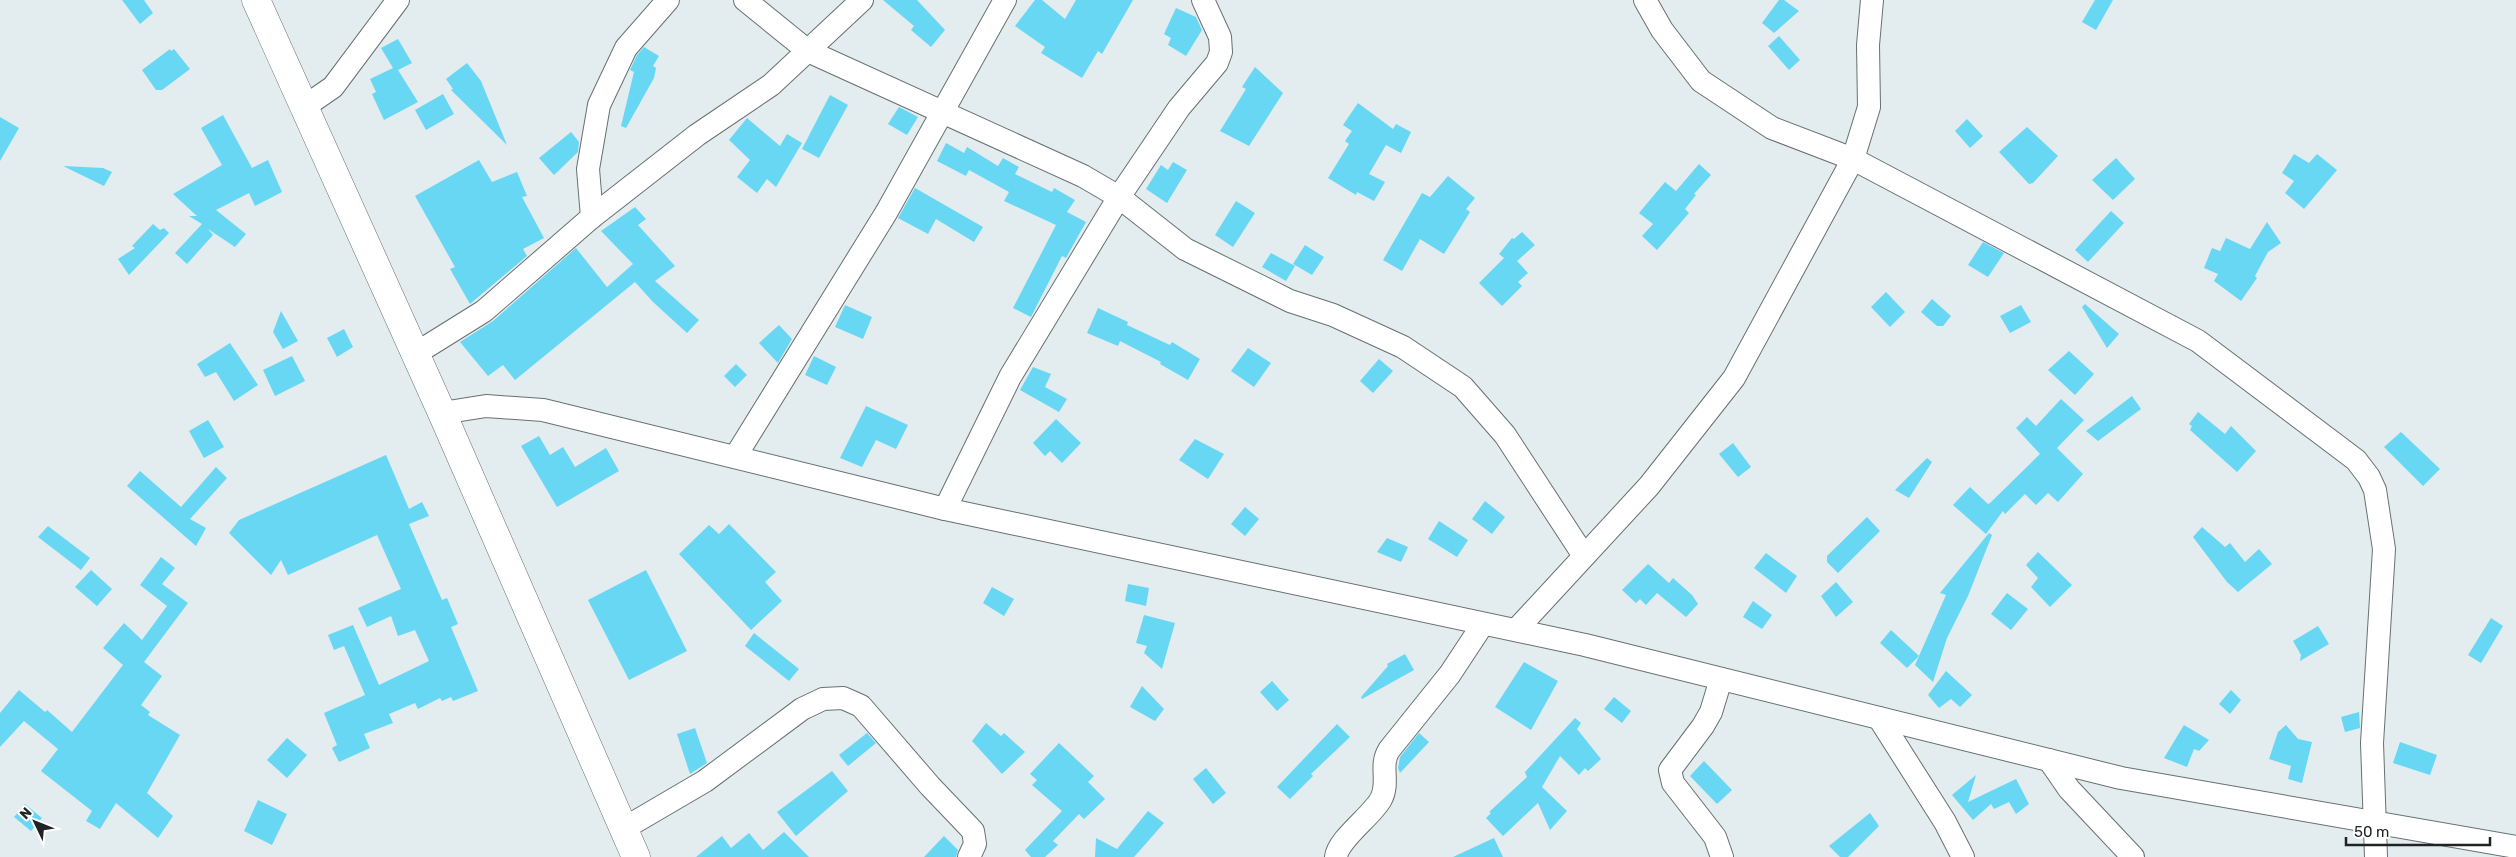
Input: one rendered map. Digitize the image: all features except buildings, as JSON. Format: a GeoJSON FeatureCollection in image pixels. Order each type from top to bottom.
{"type":"FeatureCollection","features":[{"type":"Feature","properties":{"kind":"main road"},"geometry":{"type":"LineString","coordinates":[[256,0],[442,413],[636,857]]}},
{"type":"Feature","properties":{"kind":"street"},"geometry":{"type":"LineString","coordinates":[[304,107],[333,87],[398,0]]}},
{"type":"Feature","properties":{"kind":"street"},"geometry":{"type":"LineString","coordinates":[[592,216],[588,169],[599,105],[626,48],[668,0]]}},
{"type":"Feature","properties":{"kind":"street"},"geometry":{"type":"LineString","coordinates":[[744,0],[808,51],[1083,176],[1119,196],[1185,249],[1290,301],[1333,315],[1403,347],[1463,387],[1505,435],[1584,556]]}},
{"type":"Feature","properties":{"kind":"street"},"geometry":{"type":"LineString","coordinates":[[415,354],[484,311],[592,216],[697,135],[771,85],[862,0]]}},
{"type":"Feature","properties":{"kind":"street"},"geometry":{"type":"LineString","coordinates":[[735,457],[886,213],[1005,0]]}},
{"type":"Feature","properties":{"kind":"street"},"geometry":{"type":"LineString","coordinates":[[945,509],[1010,377],[1119,196],[1179,108],[1217,63],[1221,52],[1220,37],[1203,0]]}},
{"type":"Feature","properties":{"kind":"street"},"geometry":{"type":"LineString","coordinates":[[1645,0],[1662,30],[1701,81],[1772,128],[1853,159],[2198,341],[2356,460],[2369,477],[2375,490],[2384,549],[2372,743],[2376,857]]}},
{"type":"Feature","properties":{"kind":"street"},"geometry":{"type":"LineString","coordinates":[[1516,630],[1649,486],[1734,378],[1853,159],[1869,107],[1868,45],[1872,0]]}},
{"type":"Feature","properties":{"kind":"street"},"geometry":{"type":"LineString","coordinates":[[442,413],[486,406],[543,410],[945,509],[1516,630],[2121,778],[2516,847]]}},
{"type":"Feature","properties":{"kind":"street"},"geometry":{"type":"LineString","coordinates":[[1336,857],[1336,853],[1346,840],[1382,798],[1386,788],[1383,759],[1450,674],[1483,624]]}},
{"type":"Feature","properties":{"kind":"street"},"geometry":{"type":"LineString","coordinates":[[1721,679],[1711,712],[1703,726],[1670,770],[1673,783],[1715,837],[1722,857]]}},
{"type":"Feature","properties":{"kind":"street"},"geometry":{"type":"LineString","coordinates":[[623,830],[705,781],[802,709],[823,699],[844,698],[861,706],[930,786],[973,831],[975,844],[969,857]]}},
{"type":"Feature","properties":{"kind":"street"},"geometry":{"type":"LineString","coordinates":[[1880,718],[1945,822],[1962,857]]}},
{"type":"Feature","properties":{"kind":"street"},"geometry":{"type":"LineString","coordinates":[[2049,760],[2069,789],[2133,857]]}}]}
